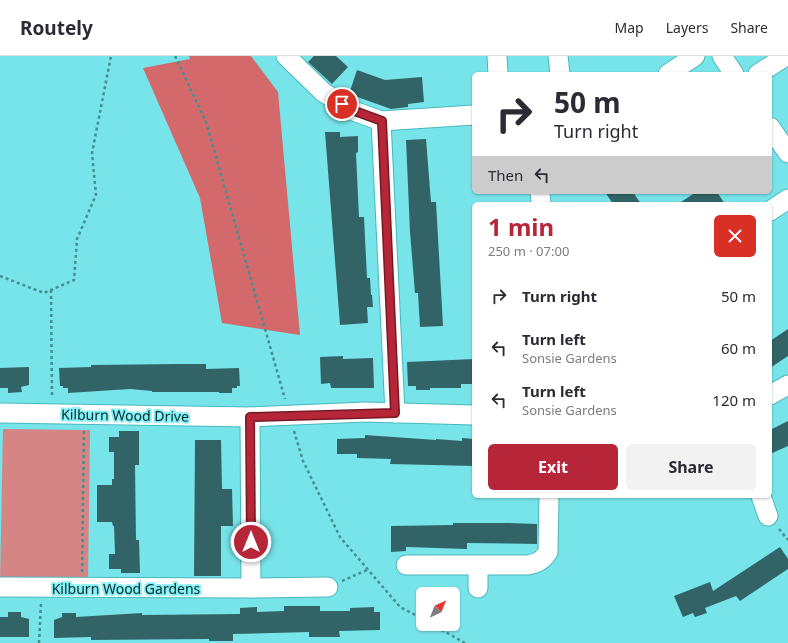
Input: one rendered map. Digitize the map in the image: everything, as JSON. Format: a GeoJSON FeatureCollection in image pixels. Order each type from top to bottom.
{"type":"FeatureCollection","features":[{"type":"Feature","properties":{"kind":"street"},"geometry":{"type":"LineString","coordinates":[[286,56],[323,92],[352,110],[382,121],[472,115]]}},
{"type":"Feature","properties":{"kind":"street"},"geometry":{"type":"LineString","coordinates":[[497,56],[498,72]]}},
{"type":"Feature","properties":{"kind":"street"},"geometry":{"type":"LineString","coordinates":[[558,56],[560,72]]}},
{"type":"Feature","properties":{"kind":"street"},"geometry":{"type":"LineString","coordinates":[[671,72],[695,56]]}},
{"type":"Feature","properties":{"kind":"street"},"geometry":{"type":"LineString","coordinates":[[722,56],[733,72]]}},
{"type":"Feature","properties":{"kind":"street"},"geometry":{"type":"LineString","coordinates":[[761,72],[786,56]]}},
{"type":"Feature","properties":{"kind":"street"},"geometry":{"type":"LineString","coordinates":[[382,121],[395,413]]}},
{"type":"Feature","properties":{"kind":"street"},"geometry":{"type":"LineString","coordinates":[[772,130],[788,154]]}},
{"type":"Feature","properties":{"kind":"street"},"geometry":{"type":"LineString","coordinates":[[772,211],[788,199]]}},
{"type":"Feature","properties":{"kind":"street"},"geometry":{"type":"LineString","coordinates":[[772,394],[788,385]]}},
{"type":"Feature","properties":{"kind":"street","name":"Kilburn Wood Drive"},"geometry":{"type":"LineString","coordinates":[[0,413],[250,417],[366,412],[472,415]]}},
{"type":"Feature","properties":{"kind":"street"},"geometry":{"type":"LineString","coordinates":[[250,417],[251,588]]}},
{"type":"Feature","properties":{"kind":"street"},"geometry":{"type":"LineString","coordinates":[[406,565],[528,565],[544,559],[548,552],[549,543],[549,498]]}},
{"type":"Feature","properties":{"kind":"street"},"geometry":{"type":"LineString","coordinates":[[762,498],[768,516]]}},
{"type":"Feature","properties":{"kind":"street"},"geometry":{"type":"LineString","coordinates":[[478,566],[478,588]]}},
{"type":"Feature","properties":{"kind":"street","name":"Kilburn Wood Gardens"},"geometry":{"type":"LineString","coordinates":[[0,587],[328,587]]}},
{"type":"Feature","properties":{"kind":"path"},"geometry":{"type":"LineString","coordinates":[[0,276],[44,293],[74,280],[77,239],[96,195],[92,153],[111,56]]}},
{"type":"Feature","properties":{"kind":"path"},"geometry":{"type":"LineString","coordinates":[[175,56],[206,122],[303,461],[337,530],[367,570],[400,607],[416,615]]}},
{"type":"Feature","properties":{"kind":"path"},"geometry":{"type":"LineString","coordinates":[[51,290],[52,414]]}},
{"type":"Feature","properties":{"kind":"path"},"geometry":{"type":"LineString","coordinates":[[81,588],[84,414]]}},
{"type":"Feature","properties":{"kind":"path"},"geometry":{"type":"LineString","coordinates":[[328,587],[367,570]]}},
{"type":"Feature","properties":{"kind":"path"},"geometry":{"type":"LineString","coordinates":[[39,643],[41,587]]}},
{"type":"Feature","properties":{"kind":"path"},"geometry":{"type":"LineString","coordinates":[[444,631],[465,643]]}},
{"type":"Feature","properties":{"kind":"shaded area"},"geometry":{"type":"Polygon","coordinates":[[[189,56],[251,56],[278,92],[300,335],[222,323],[200,198],[143,68],[190,59],[189,56]]]}},
{"type":"Feature","properties":{"kind":"shaded area"},"geometry":{"type":"Polygon","coordinates":[[[3,429],[90,430],[88,582],[0,581],[3,429]]]}},
{"type":"Feature","properties":{"kind":"building"},"geometry":{"type":"Polygon","coordinates":[[[314,56],[336,56],[348,67],[332,84],[308,62],[314,56]]]}},
{"type":"Feature","properties":{"kind":"building"},"geometry":{"type":"Polygon","coordinates":[[[357,70],[385,80],[422,77],[424,102],[408,104],[408,107],[391,109],[349,94],[357,70]]]}},
{"type":"Feature","properties":{"kind":"building"},"geometry":{"type":"Polygon","coordinates":[[[325,132],[340,132],[340,137],[358,136],[358,152],[356,153],[359,217],[364,217],[367,278],[370,278],[373,307],[367,307],[368,323],[340,325],[325,132]]]}},
{"type":"Feature","properties":{"kind":"building"},"geometry":{"type":"Polygon","coordinates":[[[426,139],[431,202],[436,202],[443,326],[420,327],[418,293],[415,293],[410,232],[406,140],[426,139]]]}},
{"type":"Feature","properties":{"kind":"building"},"geometry":{"type":"Polygon","coordinates":[[[606,194],[634,194],[640,202],[612,202],[606,194]]]}},
{"type":"Feature","properties":{"kind":"building"},"geometry":{"type":"Polygon","coordinates":[[[693,194],[718,194],[724,202],[681,202],[693,194]]]}},
{"type":"Feature","properties":{"kind":"building"},"geometry":{"type":"Polygon","coordinates":[[[788,329],[788,356],[772,367],[772,340],[788,329]]]}},
{"type":"Feature","properties":{"kind":"building"},"geometry":{"type":"Polygon","coordinates":[[[343,356],[343,359],[373,358],[374,388],[331,388],[330,383],[321,384],[320,357],[343,356]]]}},
{"type":"Feature","properties":{"kind":"building"},"geometry":{"type":"Polygon","coordinates":[[[472,359],[472,384],[461,384],[461,388],[430,388],[430,390],[416,390],[416,386],[408,386],[407,362],[472,359]]]}},
{"type":"Feature","properties":{"kind":"building"},"geometry":{"type":"Polygon","coordinates":[[[206,364],[206,369],[239,368],[240,386],[237,386],[237,388],[232,388],[232,393],[152,392],[130,389],[68,393],[68,388],[63,388],[63,386],[60,386],[59,368],[91,367],[91,365],[206,364]]]}},
{"type":"Feature","properties":{"kind":"building"},"geometry":{"type":"Polygon","coordinates":[[[29,367],[29,385],[21,387],[22,392],[8,393],[8,388],[0,388],[0,368],[29,367]]]}},
{"type":"Feature","properties":{"kind":"building"},"geometry":{"type":"Polygon","coordinates":[[[788,421],[788,446],[772,453],[772,429],[788,421]]]}},
{"type":"Feature","properties":{"kind":"building"},"geometry":{"type":"Polygon","coordinates":[[[119,431],[139,431],[139,465],[135,465],[136,540],[139,540],[140,573],[121,573],[121,569],[109,569],[109,554],[115,554],[114,526],[112,522],[97,522],[97,485],[112,485],[112,479],[114,479],[114,452],[109,452],[109,437],[119,437],[119,431]]]}},
{"type":"Feature","properties":{"kind":"building"},"geometry":{"type":"Polygon","coordinates":[[[365,435],[462,441],[462,438],[472,439],[472,466],[390,464],[391,459],[357,458],[357,454],[337,454],[337,439],[365,438],[365,435]]]}},
{"type":"Feature","properties":{"kind":"building"},"geometry":{"type":"Polygon","coordinates":[[[195,440],[221,440],[222,489],[232,489],[233,526],[221,526],[221,576],[194,576],[195,440]]]}},
{"type":"Feature","properties":{"kind":"building"},"geometry":{"type":"Polygon","coordinates":[[[453,523],[537,524],[537,544],[467,543],[467,549],[406,547],[406,551],[391,552],[391,526],[453,525],[453,523]]]}},
{"type":"Feature","properties":{"kind":"building"},"geometry":{"type":"Polygon","coordinates":[[[780,547],[788,559],[788,569],[740,601],[736,596],[705,608],[707,613],[695,617],[693,613],[683,617],[674,596],[710,582],[713,591],[780,547]]]}},
{"type":"Feature","properties":{"kind":"building"},"geometry":{"type":"Polygon","coordinates":[[[284,606],[320,606],[320,611],[350,611],[350,608],[374,607],[374,612],[380,612],[380,630],[339,631],[340,637],[309,637],[309,632],[233,634],[233,641],[209,641],[209,639],[91,640],[91,637],[54,638],[54,620],[62,617],[62,613],[76,613],[76,617],[142,613],[142,615],[240,614],[240,608],[257,607],[257,612],[284,611],[284,606]]]}},
{"type":"Feature","properties":{"kind":"building"},"geometry":{"type":"Polygon","coordinates":[[[8,612],[21,612],[21,617],[29,619],[29,637],[0,637],[0,617],[8,617],[8,612]]]}},
{"type":"Feature","properties":{"kind":"route"},"geometry":{"type":"LineString","coordinates":[[251,542],[250,417],[366,412],[395,413],[382,121],[352,110],[342,104]]}}]}
